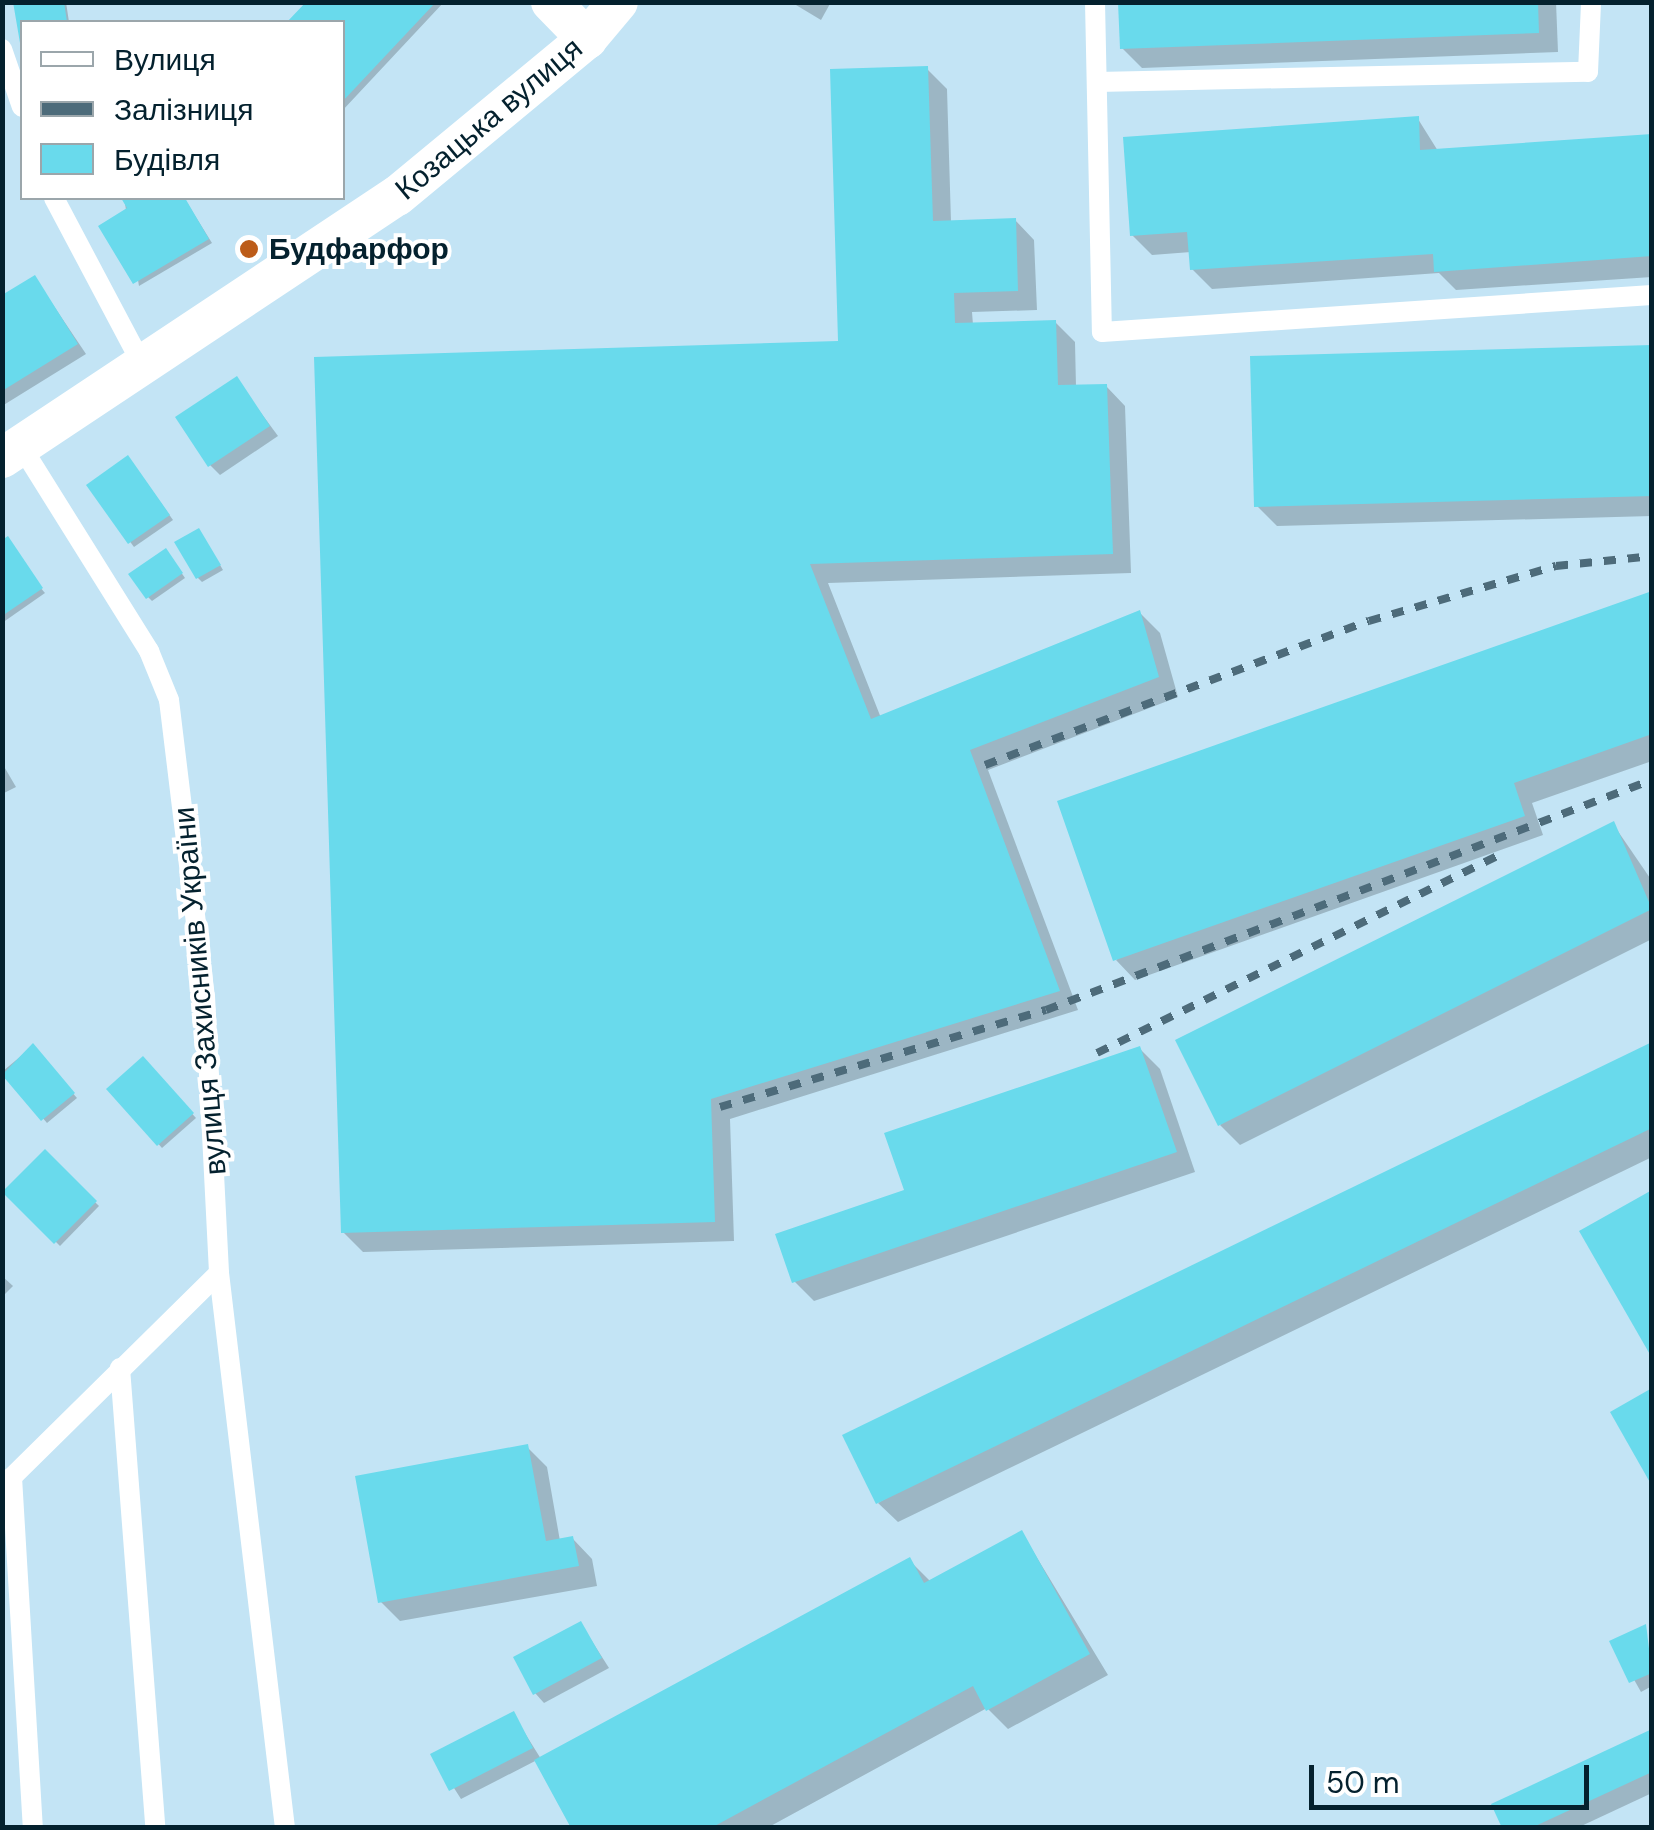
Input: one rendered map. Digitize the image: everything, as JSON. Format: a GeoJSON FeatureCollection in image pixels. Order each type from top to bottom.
{"type":"FeatureCollection","features":[{"type":"Feature","properties":{"kind":"street"},"geometry":{"type":"LineString","coordinates":[[552,2],[587,39]]}},
{"type":"Feature","properties":{"kind":"street","name":"Козацька вулиця"},"geometry":{"type":"LineString","coordinates":[[12,452],[397,196],[587,39],[618,2]]}},
{"type":"Feature","properties":{"kind":"lane"},"geometry":{"type":"LineString","coordinates":[[1095,2],[1102,332],[1652,295]]}},
{"type":"Feature","properties":{"kind":"lane"},"geometry":{"type":"LineString","coordinates":[[1097,82],[1588,72],[1591,2]]}},
{"type":"Feature","properties":{"kind":"lane"},"geometry":{"type":"LineString","coordinates":[[2,49],[20,100]]}},
{"type":"Feature","properties":{"kind":"lane"},"geometry":{"type":"LineString","coordinates":[[55,200],[143,366]]}},
{"type":"Feature","properties":{"kind":"lane","name":"вулиця Захисників України"},"geometry":{"type":"LineString","coordinates":[[12,452],[149,650],[169,700],[206,996],[219,1273],[285,1828]]}},
{"type":"Feature","properties":{"kind":"lane"},"geometry":{"type":"LineString","coordinates":[[33,1828],[7,1482],[219,1273]]}},
{"type":"Feature","properties":{"kind":"lane"},"geometry":{"type":"LineString","coordinates":[[120,1368],[155,1828]]}},
{"type":"Feature","properties":{"kind":"building"},"geometry":{"type":"Polygon","coordinates":[[[13,2],[64,2],[67,20],[20,20],[20,43],[13,2]]]}},
{"type":"Feature","properties":{"kind":"building"},"geometry":{"type":"Polygon","coordinates":[[[306,2],[436,2],[345,99],[345,20],[289,20],[306,2]]]}},
{"type":"Feature","properties":{"kind":"building"},"geometry":{"type":"Polygon","coordinates":[[[1118,2],[1538,2],[1539,33],[1120,49],[1118,2]]]}},
{"type":"Feature","properties":{"kind":"building"},"geometry":{"type":"Polygon","coordinates":[[[928,66],[933,221],[1016,218],[1018,291],[954,293],[955,323],[1056,320],[1058,385],[1107,384],[1113,554],[810,564],[871,719],[1140,610],[1159,677],[970,750],[1060,991],[711,1099],[715,1222],[341,1233],[314,357],[838,341],[830,69],[928,66]]]}},
{"type":"Feature","properties":{"kind":"building"},"geometry":{"type":"Polygon","coordinates":[[[1419,116],[1420,150],[1652,134],[1652,256],[1434,272],[1433,254],[1190,270],[1187,232],[1130,236],[1123,137],[1419,116]]]}},
{"type":"Feature","properties":{"kind":"building"},"geometry":{"type":"Polygon","coordinates":[[[122,200],[186,200],[209,239],[133,284],[98,226],[127,208],[122,200]]]}},
{"type":"Feature","properties":{"kind":"building"},"geometry":{"type":"Polygon","coordinates":[[[35,275],[78,344],[2,391],[2,295],[35,275]]]}},
{"type":"Feature","properties":{"kind":"building"},"geometry":{"type":"Polygon","coordinates":[[[1652,345],[1652,496],[1254,507],[1250,356],[1652,345]]]}},
{"type":"Feature","properties":{"kind":"building"},"geometry":{"type":"Polygon","coordinates":[[[237,376],[270,426],[208,467],[175,417],[237,376]]]}},
{"type":"Feature","properties":{"kind":"building"},"geometry":{"type":"Polygon","coordinates":[[[128,455],[170,515],[128,544],[86,485],[128,455]]]}},
{"type":"Feature","properties":{"kind":"building"},"geometry":{"type":"Polygon","coordinates":[[[199,528],[221,565],[196,579],[174,542],[199,528]]]}},
{"type":"Feature","properties":{"kind":"building"},"geometry":{"type":"Polygon","coordinates":[[[8,536],[43,588],[2,616],[2,540],[8,536]]]}},
{"type":"Feature","properties":{"kind":"building"},"geometry":{"type":"Polygon","coordinates":[[[166,548],[183,573],[146,599],[128,574],[166,548]]]}},
{"type":"Feature","properties":{"kind":"building"},"geometry":{"type":"Polygon","coordinates":[[[1652,591],[1652,734],[1514,783],[1525,816],[1113,961],[1057,801],[1652,591]]]}},
{"type":"Feature","properties":{"kind":"building"},"geometry":{"type":"Polygon","coordinates":[[[1614,821],[1652,909],[1218,1126],[1175,1040],[1614,821]]]}},
{"type":"Feature","properties":{"kind":"building"},"geometry":{"type":"Polygon","coordinates":[[[1652,1042],[1652,1128],[876,1504],[842,1435],[1652,1042]]]}},
{"type":"Feature","properties":{"kind":"building"},"geometry":{"type":"Polygon","coordinates":[[[33,1043],[75,1093],[41,1121],[2,1075],[33,1043]]]}},
{"type":"Feature","properties":{"kind":"building"},"geometry":{"type":"Polygon","coordinates":[[[1140,1046],[1177,1152],[792,1283],[775,1234],[904,1190],[884,1133],[1140,1046]]]}},
{"type":"Feature","properties":{"kind":"building"},"geometry":{"type":"Polygon","coordinates":[[[143,1056],[194,1113],[157,1146],[106,1089],[143,1056]]]}},
{"type":"Feature","properties":{"kind":"building"},"geometry":{"type":"Polygon","coordinates":[[[45,1149],[97,1201],[54,1244],[2,1192],[45,1149]]]}},
{"type":"Feature","properties":{"kind":"building"},"geometry":{"type":"Polygon","coordinates":[[[1652,1190],[1652,1358],[1579,1231],[1652,1190]]]}},
{"type":"Feature","properties":{"kind":"building"},"geometry":{"type":"Polygon","coordinates":[[[1652,1388],[1652,1486],[1610,1412],[1652,1388]]]}},
{"type":"Feature","properties":{"kind":"building"},"geometry":{"type":"Polygon","coordinates":[[[528,1444],[546,1541],[573,1536],[579,1566],[378,1603],[355,1476],[528,1444]]]}},
{"type":"Feature","properties":{"kind":"building"},"geometry":{"type":"Polygon","coordinates":[[[1022,1530],[1090,1654],[986,1711],[973,1686],[711,1828],[571,1828],[534,1760],[910,1557],[924,1583],[1022,1530]]]}},
{"type":"Feature","properties":{"kind":"building"},"geometry":{"type":"Polygon","coordinates":[[[581,1621],[602,1658],[533,1695],[513,1657],[581,1621]]]}},
{"type":"Feature","properties":{"kind":"building"},"geometry":{"type":"Polygon","coordinates":[[[1646,1624],[1652,1673],[1629,1683],[1609,1641],[1646,1624]]]}},
{"type":"Feature","properties":{"kind":"building"},"geometry":{"type":"Polygon","coordinates":[[[514,1711],[533,1748],[449,1791],[430,1754],[514,1711]]]}},
{"type":"Feature","properties":{"kind":"building"},"geometry":{"type":"Polygon","coordinates":[[[1652,1729],[1652,1772],[1531,1828],[1502,1828],[1491,1804],[1652,1729]]]}},
{"type":"Feature","properties":{"kind":"railway"},"geometry":{"type":"LineString","coordinates":[[985,765],[1369,621],[1556,566],[1652,556]]}},
{"type":"Feature","properties":{"kind":"railway"},"geometry":{"type":"LineString","coordinates":[[720,1107],[1046,1010],[1649,781]]}},
{"type":"Feature","properties":{"kind":"railway"},"geometry":{"type":"LineString","coordinates":[[1097,1053],[1499,855]]}},
{"type":"Feature","properties":{"kind":"place","name":"Будфарфор"},"geometry":{"type":"Point","coordinates":[249,249]}}]}
